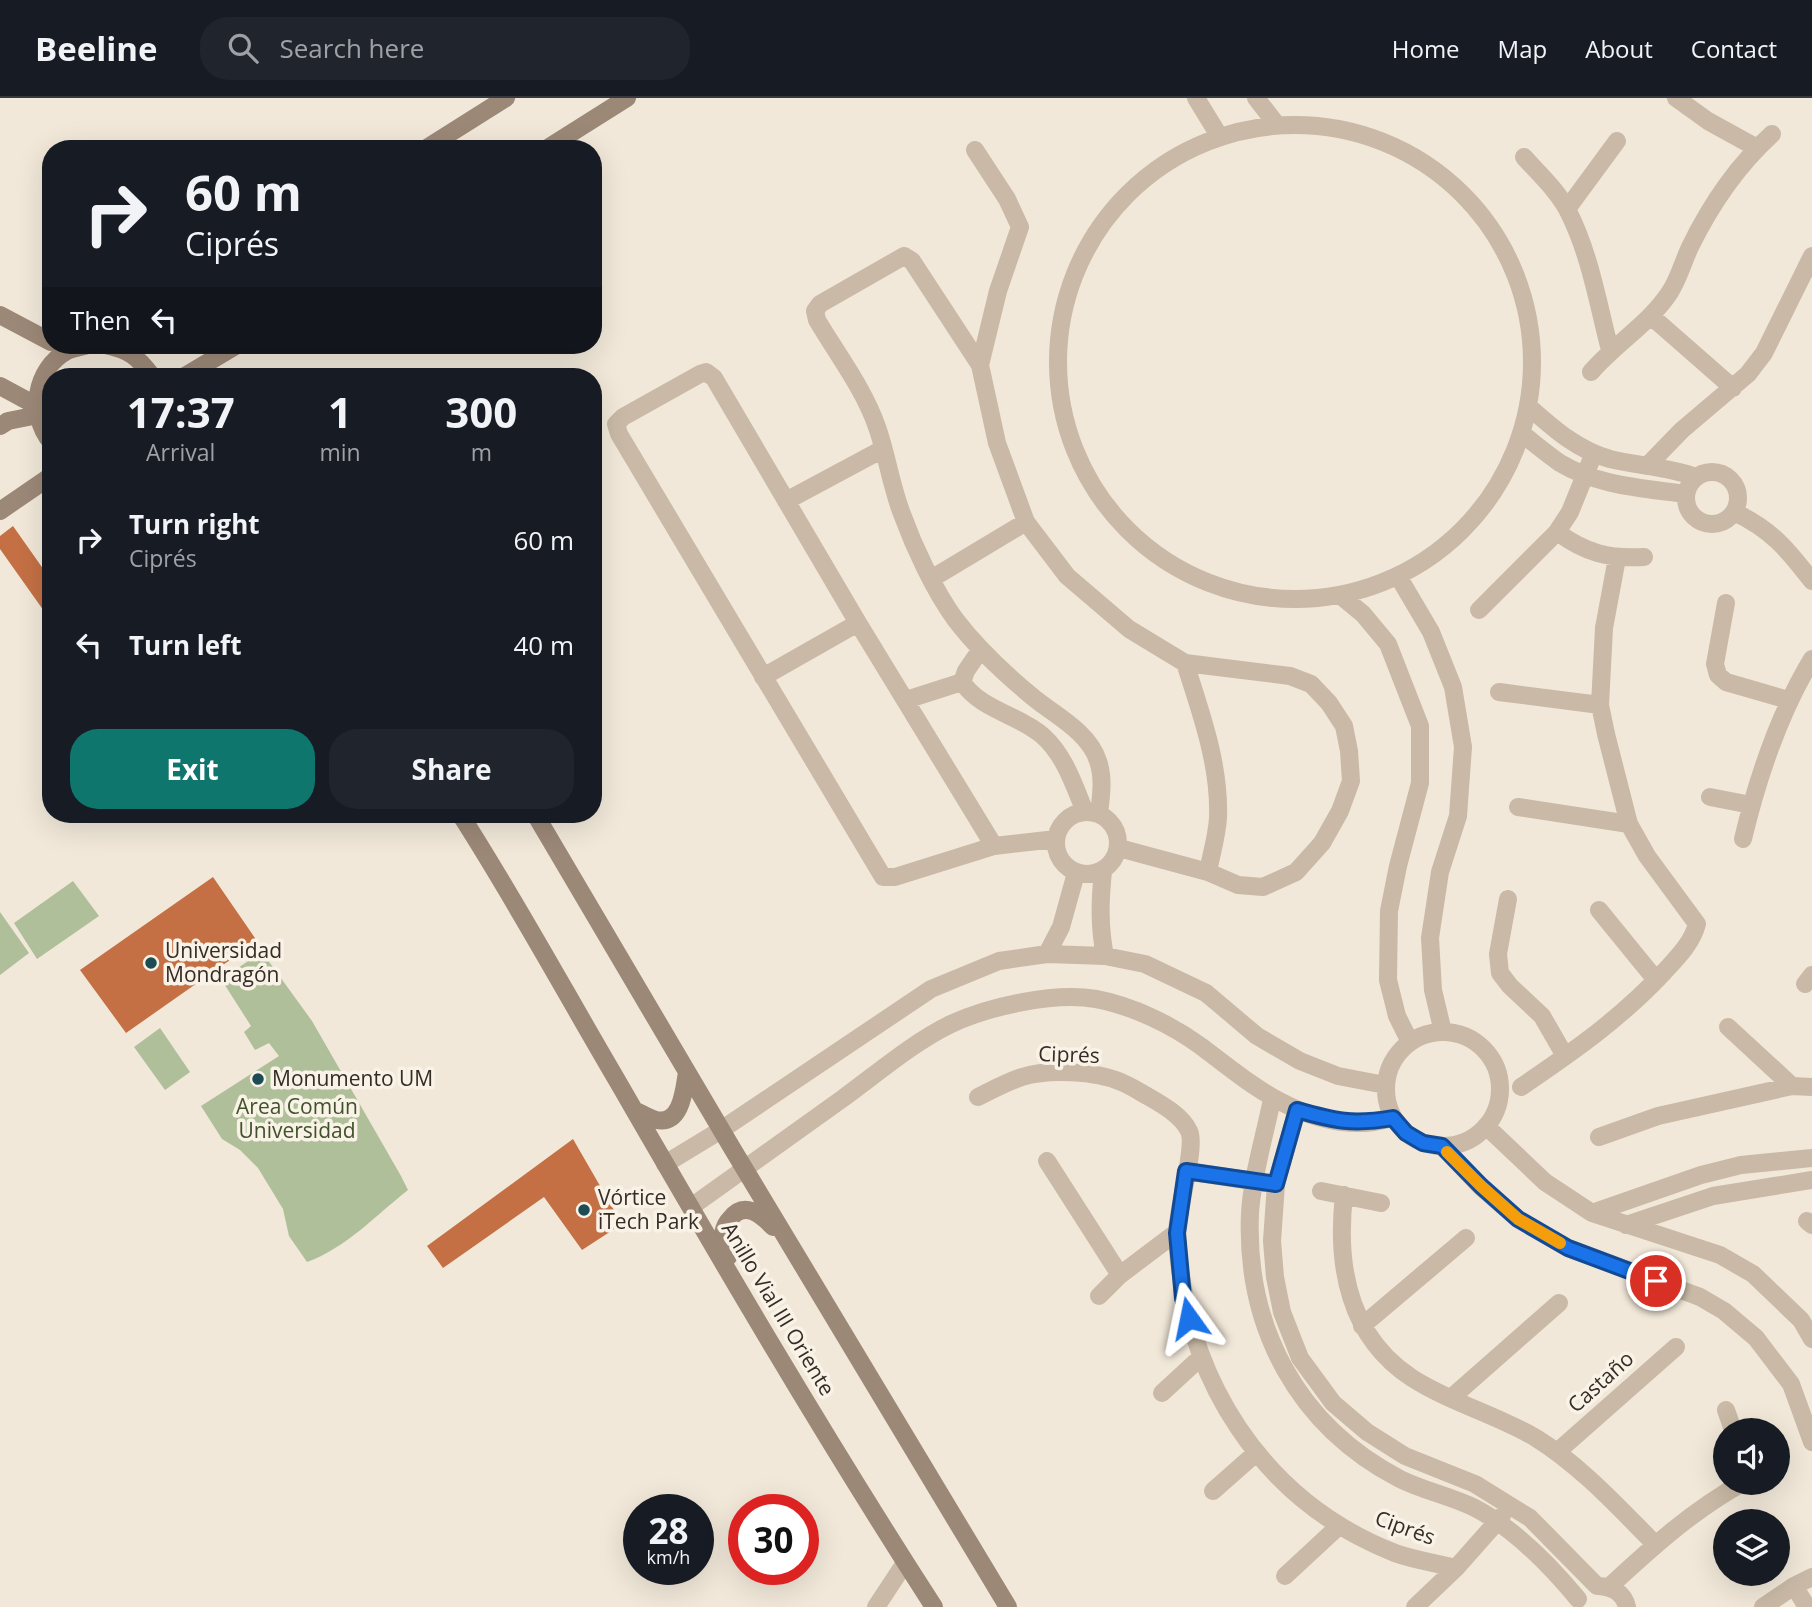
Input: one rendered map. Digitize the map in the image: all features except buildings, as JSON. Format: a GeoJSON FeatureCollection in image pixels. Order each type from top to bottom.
{"type":"FeatureCollection","features":[{"type":"Feature","properties":{"kind":"main road"},"geometry":{"type":"LineString","coordinates":[[439,140],[506,98]]}},
{"type":"Feature","properties":{"kind":"main road"},"geometry":{"type":"LineString","coordinates":[[560,140],[626,98]]}},
{"type":"Feature","properties":{"kind":"main road"},"geometry":{"type":"LineString","coordinates":[[0,315],[42,337]]}},
{"type":"Feature","properties":{"kind":"main road"},"geometry":{"type":"LineString","coordinates":[[133,354],[146,368]]}},
{"type":"Feature","properties":{"kind":"main road"},"geometry":{"type":"LineString","coordinates":[[200,368],[223,354]]}},
{"type":"Feature","properties":{"kind":"main road"},"geometry":{"type":"LineString","coordinates":[[42,381],[37,410],[42,428]]}},
{"type":"Feature","properties":{"kind":"main road"},"geometry":{"type":"LineString","coordinates":[[0,386],[37,410]]}},
{"type":"Feature","properties":{"kind":"main road"},"geometry":{"type":"LineString","coordinates":[[0,426],[37,410]]}},
{"type":"Feature","properties":{"kind":"main road"},"geometry":{"type":"LineString","coordinates":[[0,510],[42,482]]}},
{"type":"Feature","properties":{"kind":"main road","name":"Anillo Vial III Oriente"},"geometry":{"type":"LineString","coordinates":[[466,823],[506,886],[665,1164],[934,1607]]}},
{"type":"Feature","properties":{"kind":"main road","name":"Anillo Vial III Oriente"},"geometry":{"type":"LineString","coordinates":[[540,823],[744,1169],[1008,1607]]}},
{"type":"Feature","properties":{"kind":"main road"},"geometry":{"type":"LineString","coordinates":[[634,1110],[657,1120],[669,1119],[681,1108],[687,1072]]}},
{"type":"Feature","properties":{"kind":"main road"},"geometry":{"type":"LineString","coordinates":[[738,1286],[722,1238],[726,1223],[735,1212],[749,1209],[762,1216],[790,1244]]}},
{"type":"Feature","properties":{"kind":"street"},"geometry":{"type":"LineString","coordinates":[[1196,98],[1218,134]]}},
{"type":"Feature","properties":{"kind":"street"},"geometry":{"type":"LineString","coordinates":[[1256,98],[1277,125]]}},
{"type":"Feature","properties":{"kind":"street"},"geometry":{"type":"LineString","coordinates":[[1676,98],[1708,121],[1757,148]]}},
{"type":"Feature","properties":{"kind":"street"},"geometry":{"type":"LineString","coordinates":[[1277,125],[1326,126],[1373,137],[1417,157],[1455,186],[1488,222],[1512,264],[1527,309],[1533,357],[1528,405],[1521,433],[1507,469],[1486,502],[1469,522],[1431,556],[1398,576],[1340,595],[1292,600],[1244,594],[1198,580],[1156,556],[1120,524],[1091,486],[1071,442],[1059,395],[1058,347],[1066,299],[1084,254],[1110,213],[1144,179],[1218,134],[1277,125]]}},
{"type":"Feature","properties":{"kind":"street"},"geometry":{"type":"LineString","coordinates":[[1591,372],[1610,350],[1653,317],[1672,289],[1690,246],[1714,204],[1757,148],[1772,134]]}},
{"type":"Feature","properties":{"kind":"street"},"geometry":{"type":"LineString","coordinates":[[1567,209],[1617,141]]}},
{"type":"Feature","properties":{"kind":"street"},"geometry":{"type":"LineString","coordinates":[[975,150],[1019,219],[1020,227],[999,291],[980,365]]}},
{"type":"Feature","properties":{"kind":"street"},"geometry":{"type":"LineString","coordinates":[[1524,157],[1567,209],[1580,238],[1610,350]]}},
{"type":"Feature","properties":{"kind":"street"},"geometry":{"type":"LineString","coordinates":[[1092,813],[1102,784],[1098,759],[1066,721],[1035,699],[981,649],[954,618],[931,579],[901,513],[877,426],[866,400],[817,320],[815,310],[820,304],[904,256],[912,261],[980,365],[997,443],[1026,522],[1067,576],[1129,629],[1185,663],[1290,676],[1311,684],[1329,703],[1344,726],[1351,781],[1340,811],[1322,842],[1296,872],[1263,887],[1238,884],[1208,872],[1119,848]]}},
{"type":"Feature","properties":{"kind":"street"},"geometry":{"type":"LineString","coordinates":[[1647,466],[1682,430],[1748,374],[1764,353],[1812,256]]}},
{"type":"Feature","properties":{"kind":"street"},"geometry":{"type":"LineString","coordinates":[[1653,317],[1733,388]]}},
{"type":"Feature","properties":{"kind":"street"},"geometry":{"type":"LineString","coordinates":[[994,846],[858,623],[714,378],[706,372],[700,374],[616,424],[619,434],[883,877],[895,877],[994,846],[1056,839]]}},
{"type":"Feature","properties":{"kind":"street"},"geometry":{"type":"LineString","coordinates":[[1528,405],[1577,446],[1608,458],[1679,471],[1696,477]]}},
{"type":"Feature","properties":{"kind":"street"},"geometry":{"type":"LineString","coordinates":[[1521,433],[1560,463],[1586,476],[1618,485],[1685,494]]}},
{"type":"Feature","properties":{"kind":"street"},"geometry":{"type":"LineString","coordinates":[[786,500],[883,449]]}},
{"type":"Feature","properties":{"kind":"street"},"geometry":{"type":"LineString","coordinates":[[1479,610],[1557,532],[1570,512],[1594,453]]}},
{"type":"Feature","properties":{"kind":"street"},"geometry":{"type":"LineString","coordinates":[[1707,472],[1719,473],[1730,479],[1737,489],[1738,501],[1734,512],[1726,521],[1714,525],[1702,523],[1692,517],[1686,506],[1685,494],[1696,477],[1707,472]]}},
{"type":"Feature","properties":{"kind":"street"},"geometry":{"type":"LineString","coordinates":[[1734,512],[1758,523],[1774,536],[1799,562],[1812,581]]}},
{"type":"Feature","properties":{"kind":"street"},"geometry":{"type":"LineString","coordinates":[[931,579],[1026,522]]}},
{"type":"Feature","properties":{"kind":"street"},"geometry":{"type":"LineString","coordinates":[[1557,532],[1576,545],[1617,558],[1644,557]]}},
{"type":"Feature","properties":{"kind":"street"},"geometry":{"type":"LineString","coordinates":[[1521,1087],[1593,1038],[1628,1009],[1683,952],[1697,924],[1647,856],[1629,824],[1600,705],[1604,628],[1617,558]]}},
{"type":"Feature","properties":{"kind":"street"},"geometry":{"type":"LineString","coordinates":[[1398,576],[1432,632],[1452,687],[1463,747],[1458,816],[1440,872],[1430,938],[1433,990],[1443,1032]]}},
{"type":"Feature","properties":{"kind":"street"},"geometry":{"type":"LineString","coordinates":[[1340,595],[1363,614],[1388,644],[1420,726],[1420,783],[1389,911],[1388,980],[1397,1016],[1410,1042]]}},
{"type":"Feature","properties":{"kind":"street"},"geometry":{"type":"LineString","coordinates":[[1726,603],[1715,664],[1718,675],[1726,682],[1788,700]]}},
{"type":"Feature","properties":{"kind":"street"},"geometry":{"type":"LineString","coordinates":[[763,677],[858,623]]}},
{"type":"Feature","properties":{"kind":"street"},"geometry":{"type":"LineString","coordinates":[[962,682],[981,649]]}},
{"type":"Feature","properties":{"kind":"street"},"geometry":{"type":"LineString","coordinates":[[1743,839],[1751,805],[1788,700],[1812,659]]}},
{"type":"Feature","properties":{"kind":"street"},"geometry":{"type":"LineString","coordinates":[[1185,663],[1203,717],[1216,780],[1218,820],[1208,872]]}},
{"type":"Feature","properties":{"kind":"street"},"geometry":{"type":"LineString","coordinates":[[906,700],[962,682]]}},
{"type":"Feature","properties":{"kind":"street"},"geometry":{"type":"LineString","coordinates":[[962,682],[968,691],[996,711],[1023,722],[1043,736],[1062,757],[1092,813]]}},
{"type":"Feature","properties":{"kind":"street"},"geometry":{"type":"LineString","coordinates":[[1499,692],[1600,705]]}},
{"type":"Feature","properties":{"kind":"street"},"geometry":{"type":"LineString","coordinates":[[1710,797],[1751,805]]}},
{"type":"Feature","properties":{"kind":"street"},"geometry":{"type":"LineString","coordinates":[[1518,807],[1629,824]]}},
{"type":"Feature","properties":{"kind":"street"},"geometry":{"type":"LineString","coordinates":[[1092,813],[1111,822],[1118,834],[1119,848],[1114,861],[1103,871],[1090,875],[1076,873],[1064,865],[1057,853],[1056,839],[1061,826],[1071,816],[1092,813]]}},
{"type":"Feature","properties":{"kind":"street"},"geometry":{"type":"LineString","coordinates":[[1103,871],[1100,930],[1105,956]]}},
{"type":"Feature","properties":{"kind":"street"},"geometry":{"type":"LineString","coordinates":[[1047,954],[1061,927],[1076,873]]}},
{"type":"Feature","properties":{"kind":"street"},"geometry":{"type":"LineString","coordinates":[[1508,899],[1498,954],[1500,973],[1542,1016],[1566,1056]]}},
{"type":"Feature","properties":{"kind":"street"},"geometry":{"type":"LineString","coordinates":[[1599,910],[1656,980]]}},
{"type":"Feature","properties":{"kind":"street"},"geometry":{"type":"LineString","coordinates":[[665,1164],[721,1130],[931,989],[999,961],[1047,954],[1105,956],[1145,964],[1206,993],[1257,1035],[1300,1061],[1338,1076],[1385,1085]]}},
{"type":"Feature","properties":{"kind":"street"},"geometry":{"type":"LineString","coordinates":[[691,1207],[907,1052],[951,1024],[1001,1006],[1049,998],[1095,999],[1140,1013],[1186,1035],[1272,1099],[1297,1110],[1325,1118],[1362,1123],[1393,1118]]}},
{"type":"Feature","properties":{"kind":"street"},"geometry":{"type":"LineString","coordinates":[[1728,1027],[1792,1086]]}},
{"type":"Feature","properties":{"kind":"street"},"geometry":{"type":"LineString","coordinates":[[1443,1032],[1459,1034],[1474,1041],[1486,1052],[1499,1081],[1499,1097],[1486,1126],[1473,1137],[1458,1144],[1442,1146],[1423,1143],[1406,1133],[1393,1118],[1385,1085],[1389,1069],[1398,1054],[1410,1042],[1443,1032]]}},
{"type":"Feature","properties":{"kind":"street","name":"Ciprés"},"geometry":{"type":"LineString","coordinates":[[978,1097],[1022,1077],[1047,1073],[1084,1074],[1119,1081],[1164,1106],[1189,1132],[1191,1148],[1177,1233],[1183,1298],[1200,1358],[1225,1408],[1256,1454],[1299,1495],[1339,1526],[1396,1553],[1456,1568]]}},
{"type":"Feature","properties":{"kind":"street"},"geometry":{"type":"LineString","coordinates":[[1599,1137],[1658,1116],[1792,1086],[1812,1087]]}},
{"type":"Feature","properties":{"kind":"street"},"geometry":{"type":"LineString","coordinates":[[1272,1099],[1250,1212],[1257,1300],[1274,1351],[1293,1385],[1341,1441],[1403,1480],[1475,1508],[1497,1523],[1525,1543],[1557,1574],[1576,1603],[1586,1590],[1603,1586],[1721,1495]]}},
{"type":"Feature","properties":{"kind":"street"},"geometry":{"type":"LineString","coordinates":[[1297,1110],[1276,1184],[1272,1241],[1282,1312],[1300,1358],[1333,1403],[1367,1432],[1405,1456],[1465,1480],[1510,1504],[1530,1518],[1603,1586],[1619,1592],[1627,1607]]}},
{"type":"Feature","properties":{"kind":"street"},"geometry":{"type":"LineString","coordinates":[[1486,1126],[1545,1182],[1592,1213],[1720,1255],[1753,1274],[1801,1320],[1812,1339]]}},
{"type":"Feature","properties":{"kind":"street"},"geometry":{"type":"LineString","coordinates":[[1264,1136],[1287,1141]]}},
{"type":"Feature","properties":{"kind":"street"},"geometry":{"type":"LineString","coordinates":[[1442,1146],[1518,1219],[1568,1248],[1700,1297],[1724,1311],[1756,1338],[1791,1384],[1812,1442]]}},
{"type":"Feature","properties":{"kind":"street"},"geometry":{"type":"LineString","coordinates":[[1592,1213],[1701,1175],[1754,1163],[1812,1158]]}},
{"type":"Feature","properties":{"kind":"street"},"geometry":{"type":"LineString","coordinates":[[1047,1161],[1120,1275]]}},
{"type":"Feature","properties":{"kind":"street"},"geometry":{"type":"LineString","coordinates":[[1754,1163],[1759,1187]]}},
{"type":"Feature","properties":{"kind":"street"},"geometry":{"type":"LineString","coordinates":[[1186,1171],[1276,1184]]}},
{"type":"Feature","properties":{"kind":"street"},"geometry":{"type":"LineString","coordinates":[[1701,1175],[1707,1198]]}},
{"type":"Feature","properties":{"kind":"street"},"geometry":{"type":"LineString","coordinates":[[1626,1225],[1707,1198],[1812,1180]]}},
{"type":"Feature","properties":{"kind":"street"},"geometry":{"type":"LineString","coordinates":[[1321,1191],[1381,1203]]}},
{"type":"Feature","properties":{"kind":"street"},"geometry":{"type":"LineString","coordinates":[[1344,1195],[1340,1246],[1346,1280],[1362,1326],[1385,1356],[1413,1378],[1499,1419],[1557,1452],[1606,1495],[1655,1544]]}},
{"type":"Feature","properties":{"kind":"street"},"geometry":{"type":"LineString","coordinates":[[1099,1296],[1120,1275],[1177,1233]]}},
{"type":"Feature","properties":{"kind":"street"},"geometry":{"type":"LineString","coordinates":[[1362,1326],[1466,1238]]}},
{"type":"Feature","properties":{"kind":"street"},"geometry":{"type":"LineString","coordinates":[[1451,1398],[1559,1303]]}},
{"type":"Feature","properties":{"kind":"street","name":"Castaño"},"geometry":{"type":"LineString","coordinates":[[1557,1452],[1675,1347]]}},
{"type":"Feature","properties":{"kind":"street"},"geometry":{"type":"LineString","coordinates":[[1162,1393],[1200,1358]]}},
{"type":"Feature","properties":{"kind":"street"},"geometry":{"type":"LineString","coordinates":[[1726,1410],[1729,1418]]}},
{"type":"Feature","properties":{"kind":"street"},"geometry":{"type":"LineString","coordinates":[[1213,1491],[1256,1454]]}},
{"type":"Feature","properties":{"kind":"street","name":"Ciprés"},"geometry":{"type":"LineString","coordinates":[[1415,1607],[1456,1568],[1497,1523],[1510,1504]]}},
{"type":"Feature","properties":{"kind":"street"},"geometry":{"type":"LineString","coordinates":[[1285,1576],[1339,1526]]}},
{"type":"Feature","properties":{"kind":"street"},"geometry":{"type":"LineString","coordinates":[[876,1607],[905,1563]]}},
{"type":"Feature","properties":{"kind":"street"},"geometry":{"type":"LineString","coordinates":[[1763,1607],[1812,1577]]}},
{"type":"Feature","properties":{"kind":"street"},"geometry":{"type":"LineString","coordinates":[[1794,1586],[1807,1607]]}},
{"type":"Feature","properties":{"kind":"green space"},"geometry":{"type":"Polygon","coordinates":[[[73,881],[99,916],[37,959],[14,923],[73,881]]]}},
{"type":"Feature","properties":{"kind":"green space"},"geometry":{"type":"Polygon","coordinates":[[[0,912],[29,953],[0,975],[0,912]]]}},
{"type":"Feature","properties":{"kind":"green space","name":"Area Común Universidad"},"geometry":{"type":"Polygon","coordinates":[[[262,952],[312,1021],[408,1190],[348,1240],[307,1262],[289,1236],[283,1209],[258,1168],[240,1150],[222,1139],[201,1106],[279,1056],[269,1043],[255,1050],[244,1032],[251,1026],[221,979],[262,952]]]}},
{"type":"Feature","properties":{"kind":"green space"},"geometry":{"type":"Polygon","coordinates":[[[160,1028],[190,1072],[165,1090],[134,1047],[160,1028]]]}},
{"type":"Feature","properties":{"kind":"slow traffic"},"geometry":{"type":"LineString","coordinates":[[1447,1152],[1518,1219],[1560,1243]]}},
{"type":"Feature","properties":{"kind":"place","name":"Universidad Mondragón"},"geometry":{"type":"Point","coordinates":[151,963]}},
{"type":"Feature","properties":{"kind":"place","name":"Monumento UM"},"geometry":{"type":"Point","coordinates":[258,1079]}},
{"type":"Feature","properties":{"kind":"place","name":"Vórtice iTech Park"},"geometry":{"type":"Point","coordinates":[584,1210]}},
{"type":"Feature","properties":{"kind":"route"},"geometry":{"type":"LineString","coordinates":[[1189,1318],[1183,1298],[1177,1233],[1186,1171],[1276,1184],[1297,1110],[1325,1118],[1362,1123],[1393,1118],[1406,1133],[1423,1143],[1442,1146],[1518,1219],[1568,1248],[1656,1281]]}}]}
